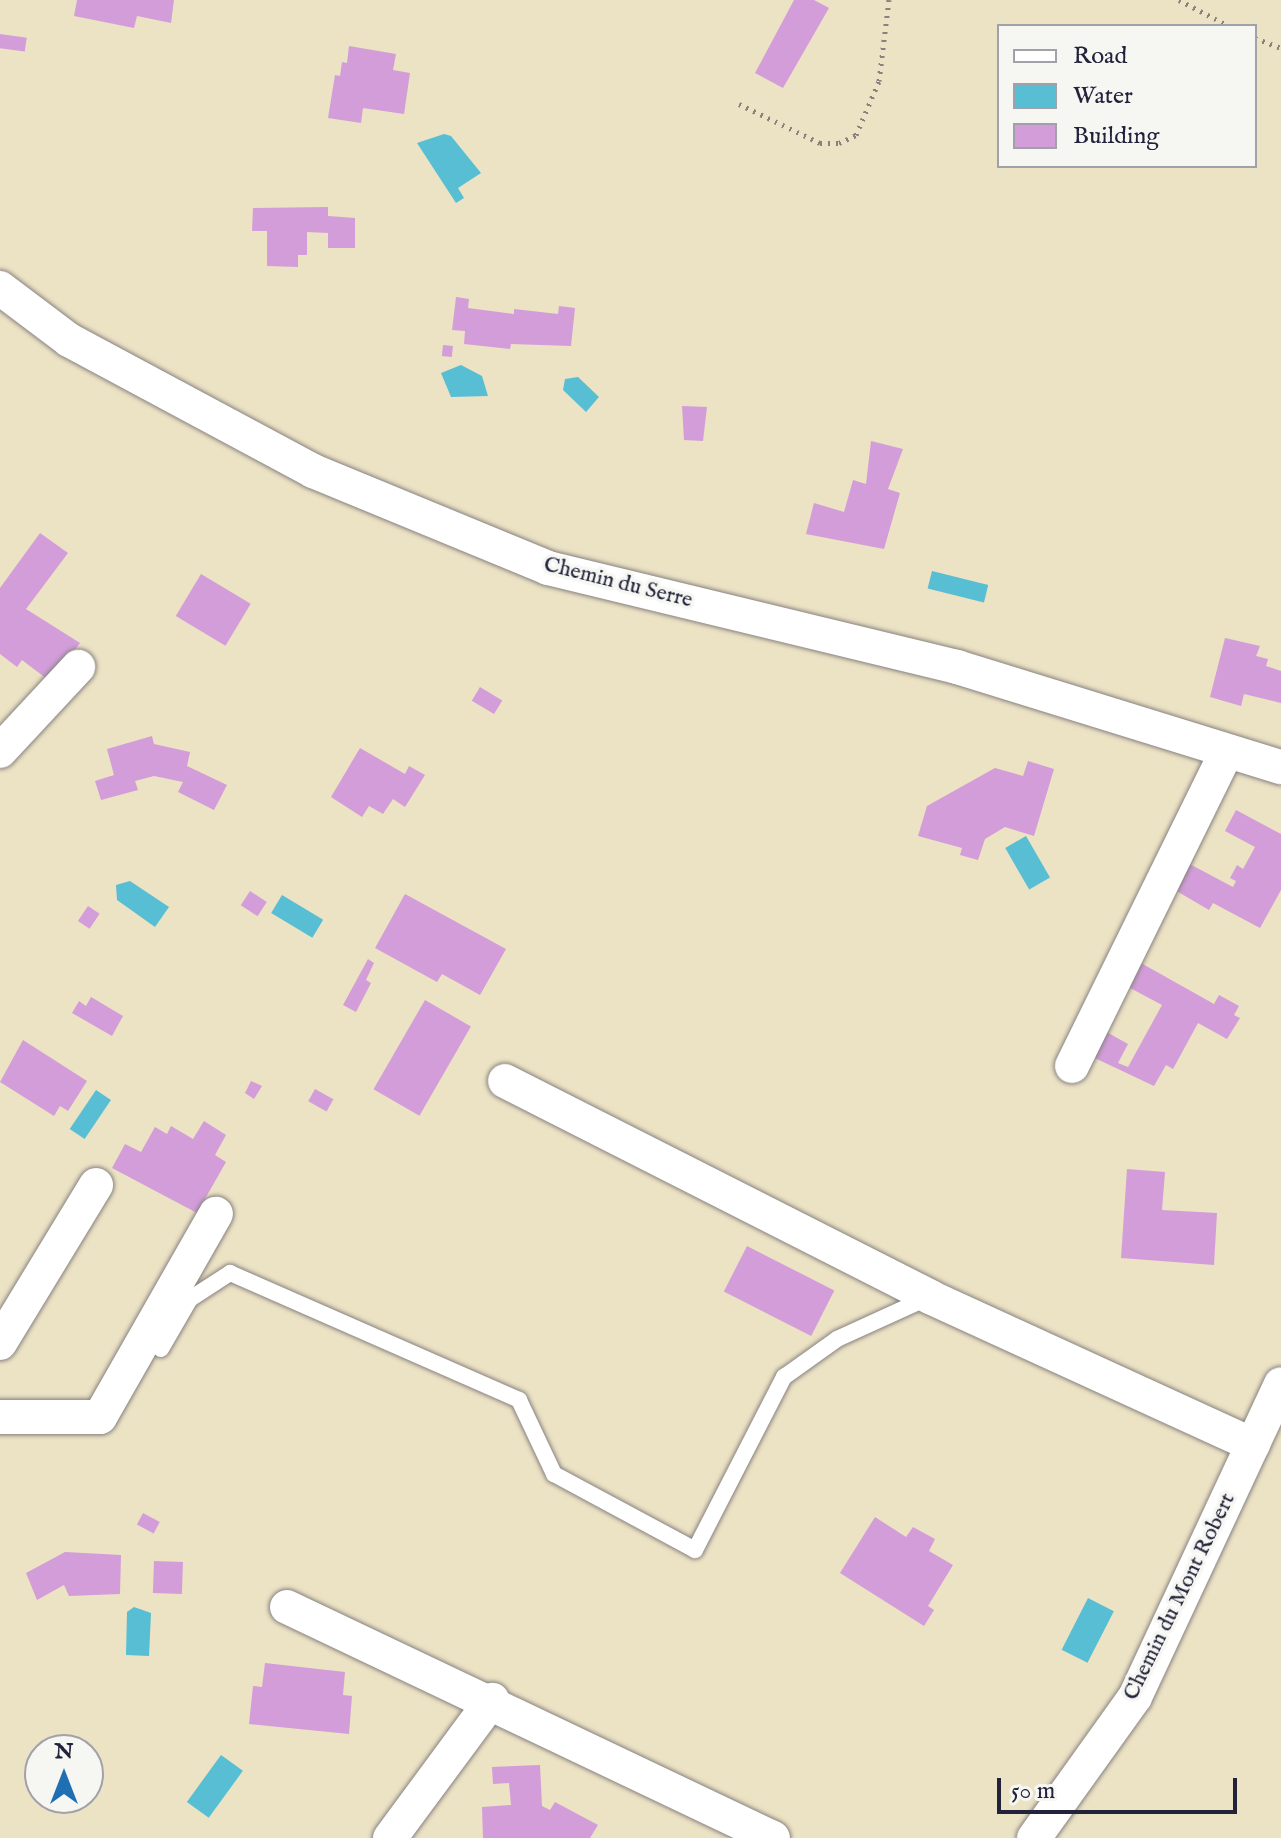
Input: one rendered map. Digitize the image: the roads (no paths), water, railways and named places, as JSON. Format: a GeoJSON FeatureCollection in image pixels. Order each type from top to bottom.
{"type":"FeatureCollection","features":[{"type":"Feature","properties":{"kind":"street","name":"Chemin du Serre"},"geometry":{"type":"LineString","coordinates":[[0,288],[69,340],[313,471],[548,568],[957,667],[1226,753],[1281,767]]}},
{"type":"Feature","properties":{"kind":"street"},"geometry":{"type":"LineString","coordinates":[[0,751],[78,667]]}},
{"type":"Feature","properties":{"kind":"street"},"geometry":{"type":"LineString","coordinates":[[1072,1066],[1226,753]]}},
{"type":"Feature","properties":{"kind":"street"},"geometry":{"type":"LineString","coordinates":[[505,1081],[930,1297],[1253,1445]]}},
{"type":"Feature","properties":{"kind":"street"},"geometry":{"type":"LineString","coordinates":[[0,1343],[96,1185]]}},
{"type":"Feature","properties":{"kind":"street"},"geometry":{"type":"LineString","coordinates":[[0,1417],[100,1417],[216,1214]]}},
{"type":"Feature","properties":{"kind":"street","name":"Chemin du Mont Robert"},"geometry":{"type":"LineString","coordinates":[[1034,1838],[1135,1697],[1281,1384]]}},
{"type":"Feature","properties":{"kind":"street"},"geometry":{"type":"LineString","coordinates":[[287,1607],[492,1700],[773,1838]]}},
{"type":"Feature","properties":{"kind":"street"},"geometry":{"type":"LineString","coordinates":[[390,1838],[492,1700]]}},
{"type":"Feature","properties":{"kind":"lane"},"geometry":{"type":"LineString","coordinates":[[161,1349],[190,1299],[230,1273],[519,1400],[554,1474],[695,1550],[784,1377],[837,1339],[930,1297]]}},
{"type":"Feature","properties":{"kind":"water"},"geometry":{"type":"Polygon","coordinates":[[[444,134],[451,136],[481,173],[458,188],[464,198],[456,203],[417,143],[444,134]]]}},
{"type":"Feature","properties":{"kind":"water"},"geometry":{"type":"Polygon","coordinates":[[[461,365],[482,376],[488,396],[451,397],[441,373],[461,365]]]}},
{"type":"Feature","properties":{"kind":"water"},"geometry":{"type":"Polygon","coordinates":[[[578,377],[599,397],[586,412],[563,390],[565,379],[578,377]]]}},
{"type":"Feature","properties":{"kind":"water"},"geometry":{"type":"Polygon","coordinates":[[[932,571],[988,585],[984,602],[928,588],[932,571]]]}},
{"type":"Feature","properties":{"kind":"water"},"geometry":{"type":"Polygon","coordinates":[[[1026,836],[1050,878],[1029,890],[1005,848],[1026,836]]]}},
{"type":"Feature","properties":{"kind":"water"},"geometry":{"type":"Polygon","coordinates":[[[130,881],[169,907],[155,927],[117,900],[116,885],[130,881]]]}},
{"type":"Feature","properties":{"kind":"water"},"geometry":{"type":"Polygon","coordinates":[[[282,895],[323,920],[312,938],[271,913],[282,895]]]}},
{"type":"Feature","properties":{"kind":"water"},"geometry":{"type":"Polygon","coordinates":[[[96,1090],[111,1100],[85,1139],[70,1129],[96,1090]]]}},
{"type":"Feature","properties":{"kind":"water"},"geometry":{"type":"Polygon","coordinates":[[[1088,1598],[1114,1611],[1088,1663],[1062,1650],[1088,1598]]]}},
{"type":"Feature","properties":{"kind":"water"},"geometry":{"type":"Polygon","coordinates":[[[134,1607],[151,1613],[149,1656],[126,1655],[127,1612],[134,1607]]]}},
{"type":"Feature","properties":{"kind":"water"},"geometry":{"type":"Polygon","coordinates":[[[221,1755],[243,1771],[209,1818],[187,1802],[221,1755]]]}}]}
